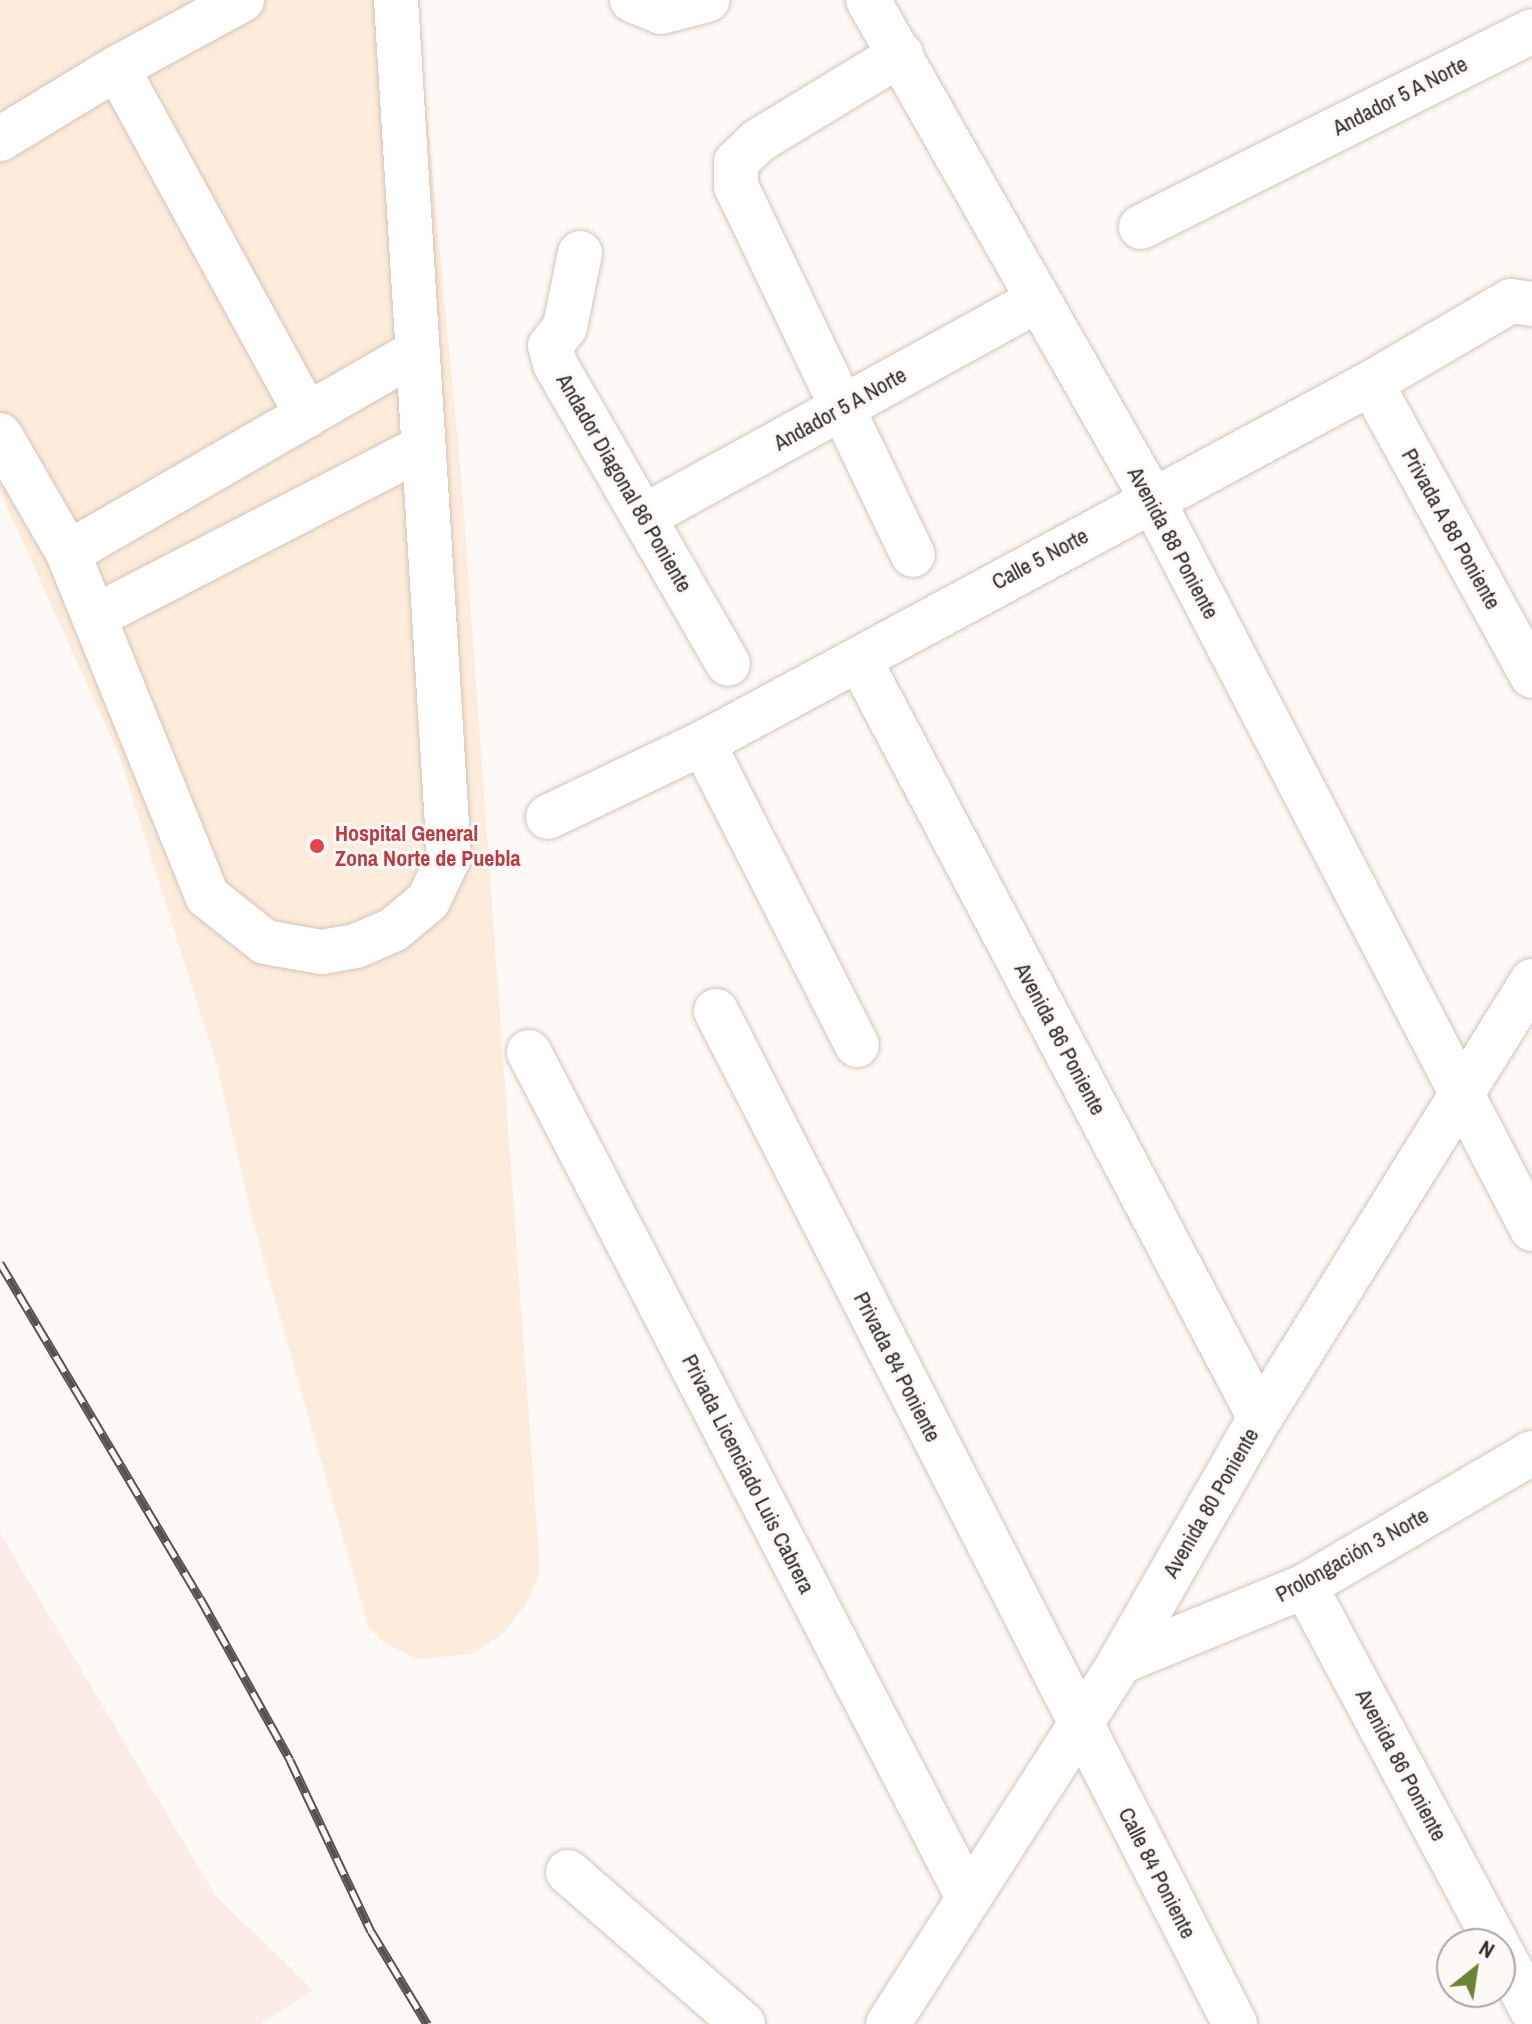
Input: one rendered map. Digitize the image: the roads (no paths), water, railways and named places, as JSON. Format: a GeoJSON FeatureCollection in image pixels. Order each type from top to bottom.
{"type":"FeatureCollection","features":[{"type":"Feature","properties":{"kind":"street"},"geometry":{"type":"LineString","coordinates":[[0,139],[117,68],[242,0]]}},
{"type":"Feature","properties":{"kind":"street"},"geometry":{"type":"LineString","coordinates":[[0,435],[68,553],[207,896],[265,942],[322,952],[356,946],[393,930],[428,901],[449,857],[396,0]]}},
{"type":"Feature","properties":{"kind":"street"},"geometry":{"type":"LineString","coordinates":[[632,0],[661,12],[707,0]]}},
{"type":"Feature","properties":{"kind":"street","name":"Avenida 88 Poniente"},"geometry":{"type":"LineString","coordinates":[[868,0],[901,54],[1036,301],[1152,499],[1460,1097],[1532,1229]]}},
{"type":"Feature","properties":{"kind":"street","name":"Andador 5 A Norte"},"geometry":{"type":"LineString","coordinates":[[1141,227],[1532,31]]}},
{"type":"Feature","properties":{"kind":"street"},"geometry":{"type":"LineString","coordinates":[[901,54],[758,141],[736,162],[736,186],[845,406],[913,555]]}},
{"type":"Feature","properties":{"kind":"street"},"geometry":{"type":"LineString","coordinates":[[117,68],[307,415]]}},
{"type":"Feature","properties":{"kind":"street","name":"Andador Diagonal 86 Poniente"},"geometry":{"type":"LineString","coordinates":[[580,253],[565,327],[550,346],[555,364],[728,664]]}},
{"type":"Feature","properties":{"kind":"street","name":"Andador 5 A Norte"},"geometry":{"type":"LineString","coordinates":[[645,516],[1036,301]]}},
{"type":"Feature","properties":{"kind":"street","name":"Calle 5 Norte"},"geometry":{"type":"LineString","coordinates":[[548,817],[703,743],[1371,383],[1511,301],[1531,303]]}},
{"type":"Feature","properties":{"kind":"street"},"geometry":{"type":"LineString","coordinates":[[68,553],[418,351]]}},
{"type":"Feature","properties":{"kind":"street","name":"Privada A 88 Poniente"},"geometry":{"type":"LineString","coordinates":[[1371,383],[1532,676]]}},
{"type":"Feature","properties":{"kind":"street"},"geometry":{"type":"LineString","coordinates":[[94,617],[424,447]]}},
{"type":"Feature","properties":{"kind":"street","name":"Avenida 86 Poniente"},"geometry":{"type":"LineString","coordinates":[[859,659],[1260,1418]]}},
{"type":"Feature","properties":{"kind":"street"},"geometry":{"type":"LineString","coordinates":[[703,743],[857,1045]]}},
{"type":"Feature","properties":{"kind":"street","name":"Avenida 80 Poniente"},"geometry":{"type":"LineString","coordinates":[[888,2024],[1120,1662],[1260,1418],[1532,981]]}},
{"type":"Feature","properties":{"kind":"street","name":"Privada 84 Poniente"},"geometry":{"type":"LineString","coordinates":[[716,1011],[1079,1723]]}},
{"type":"Feature","properties":{"kind":"street","name":"Privada Licenciado Luis Cabrera"},"geometry":{"type":"LineString","coordinates":[[529,1052],[968,1897]]}},
{"type":"Feature","properties":{"kind":"street","name":"Prolongación 3 Norte"},"geometry":{"type":"LineString","coordinates":[[1120,1662],[1305,1586],[1532,1453]]}},
{"type":"Feature","properties":{"kind":"street","name":"Avenida 86 Poniente"},"geometry":{"type":"LineString","coordinates":[[1305,1586],[1488,1928]]}},
{"type":"Feature","properties":{"kind":"street","name":"Calle 84 Poniente"},"geometry":{"type":"LineString","coordinates":[[1079,1723],[1235,2024]]}},
{"type":"Feature","properties":{"kind":"street"},"geometry":{"type":"LineString","coordinates":[[568,1872],[743,2024]]}},
{"type":"Feature","properties":{"kind":"street"},"geometry":{"type":"LineString","coordinates":[[1516,1980],[1532,2010]]}},
{"type":"Feature","properties":{"kind":"railway"},"geometry":{"type":"LineString","coordinates":[[0,1263],[200,1598],[290,1760],[371,1931],[427,2024]]}},
{"type":"Feature","properties":{"kind":"place","name":"Hospital General Zona Norte de Puebla"},"geometry":{"type":"Point","coordinates":[317,846]}}]}
